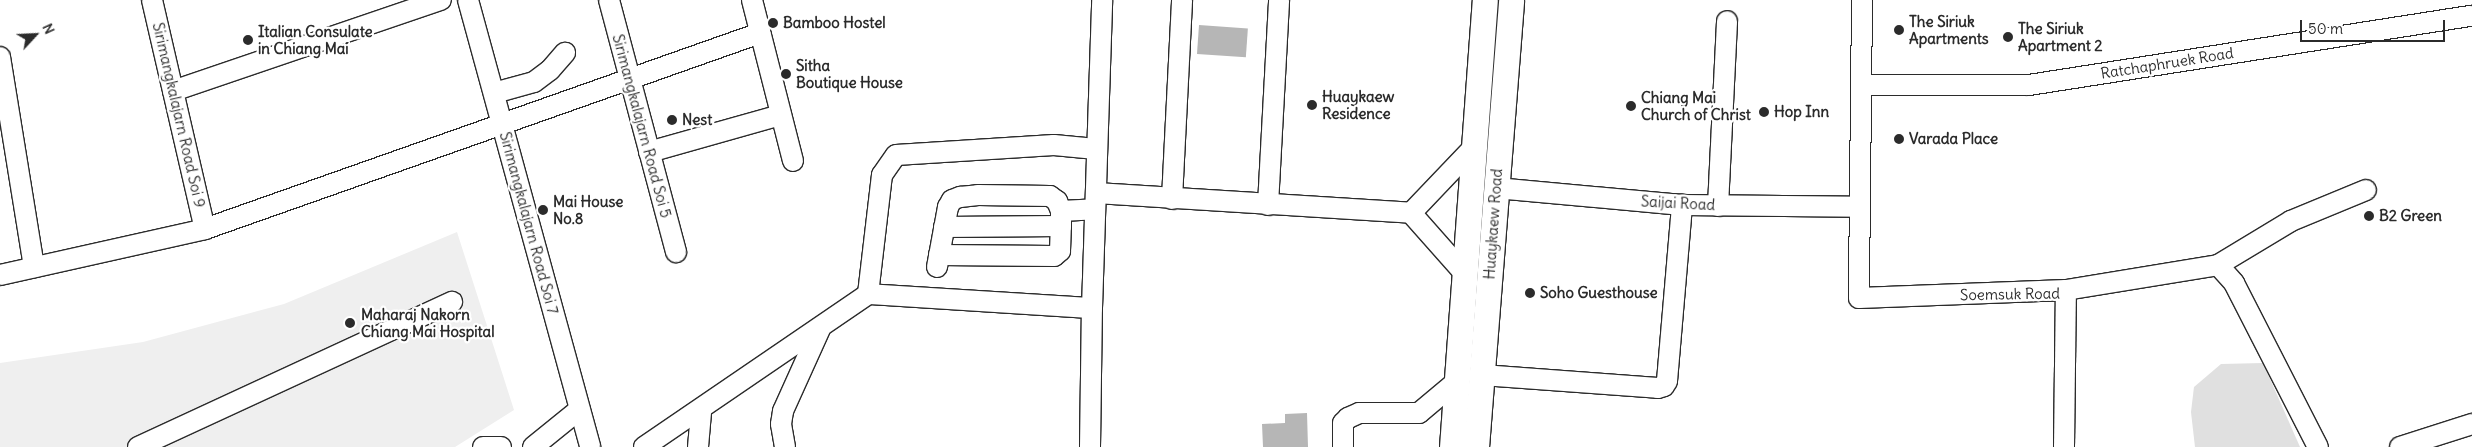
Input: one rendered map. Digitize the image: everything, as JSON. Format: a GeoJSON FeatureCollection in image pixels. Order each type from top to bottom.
{"type":"FeatureCollection","features":[{"type":"Feature","properties":{"kind":"main road","name":"Huaykaew Road"},"geometry":{"type":"LineString","coordinates":[[1452,447],[1473,148],[1486,0]]}},
{"type":"Feature","properties":{"kind":"main road","name":"Huaykaew Road"},"geometry":{"type":"LineString","coordinates":[[1476,447],[1511,0]]}},
{"type":"Feature","properties":{"kind":"street","name":"Sirimangkalajarn Road Soi 9"},"geometry":{"type":"LineString","coordinates":[[152,0],[205,229]]}},
{"type":"Feature","properties":{"kind":"street"},"geometry":{"type":"LineString","coordinates":[[173,91],[441,0]]}},
{"type":"Feature","properties":{"kind":"street","name":"Sirimangkalajarn Road Soi 7"},"geometry":{"type":"LineString","coordinates":[[468,0],[590,447]]}},
{"type":"Feature","properties":{"kind":"street","name":"Sirimangkalajarn Road Soi 5"},"geometry":{"type":"LineString","coordinates":[[609,0],[676,252]]}},
{"type":"Feature","properties":{"kind":"street"},"geometry":{"type":"LineString","coordinates":[[752,0],[793,161]]}},
{"type":"Feature","properties":{"kind":"street"},"geometry":{"type":"LineString","coordinates":[[1090,447],[1096,149],[1102,0]]}},
{"type":"Feature","properties":{"kind":"street"},"geometry":{"type":"LineString","coordinates":[[1172,199],[1182,0]]}},
{"type":"Feature","properties":{"kind":"street"},"geometry":{"type":"LineString","coordinates":[[1268,205],[1279,0]]}},
{"type":"Feature","properties":{"kind":"street"},"geometry":{"type":"LineString","coordinates":[[1860,207],[1862,0]]}},
{"type":"Feature","properties":{"kind":"street","name":"Ratchaphruek Road"},"geometry":{"type":"LineString","coordinates":[[1861,85],[2029,85],[2465,11]]}},
{"type":"Feature","properties":{"kind":"street"},"geometry":{"type":"LineString","coordinates":[[1718,206],[1727,21]]}},
{"type":"Feature","properties":{"kind":"street"},"geometry":{"type":"LineString","coordinates":[[0,275],[205,229],[503,126],[760,33]]}},
{"type":"Feature","properties":{"kind":"street"},"geometry":{"type":"LineString","coordinates":[[494,93],[534,82],[550,70],[564,53]]}},
{"type":"Feature","properties":{"kind":"street"},"geometry":{"type":"LineString","coordinates":[[0,57],[34,267]]}},
{"type":"Feature","properties":{"kind":"street"},"geometry":{"type":"LineString","coordinates":[[649,152],[781,115]]}},
{"type":"Feature","properties":{"kind":"street"},"geometry":{"type":"LineString","coordinates":[[868,294],[882,175],[896,155],[1054,145],[1096,149]]}},
{"type":"Feature","properties":{"kind":"street"},"geometry":{"type":"LineString","coordinates":[[1411,213],[1473,148]]}},
{"type":"Feature","properties":{"kind":"street","name":"Saijai Road"},"geometry":{"type":"LineString","coordinates":[[1496,188],[1682,205],[1860,207]]}},
{"type":"Feature","properties":{"kind":"street"},"geometry":{"type":"LineString","coordinates":[[2066,290],[2218,265],[2291,221],[2366,190]]}},
{"type":"Feature","properties":{"kind":"street"},"geometry":{"type":"LineString","coordinates":[[978,194],[1050,196],[1057,201],[1061,219],[1060,250],[1054,256],[938,261],[948,207],[952,200],[960,197],[978,194]]}},
{"type":"Feature","properties":{"kind":"street"},"geometry":{"type":"LineString","coordinates":[[944,227],[1061,219],[1095,201],[1172,199],[1411,213],[1464,273]]}},
{"type":"Feature","properties":{"kind":"street"},"geometry":{"type":"LineString","coordinates":[[1482,375],[1658,388],[1664,386],[1667,381],[1682,205]]}},
{"type":"Feature","properties":{"kind":"street","name":"Soemsuk Road"},"geometry":{"type":"LineString","coordinates":[[1860,207],[1859,298],[2066,290],[2064,447]]}},
{"type":"Feature","properties":{"kind":"street"},"geometry":{"type":"LineString","coordinates":[[2218,265],[2239,291],[2318,447]]}},
{"type":"Feature","properties":{"kind":"street"},"geometry":{"type":"LineString","coordinates":[[644,447],[821,328],[868,294],[1092,308]]}},
{"type":"Feature","properties":{"kind":"street"},"geometry":{"type":"LineString","coordinates":[[138,447],[452,302]]}},
{"type":"Feature","properties":{"kind":"street"},"geometry":{"type":"LineString","coordinates":[[786,446],[782,429],[783,411],[821,328]]}},
{"type":"Feature","properties":{"kind":"street"},"geometry":{"type":"LineString","coordinates":[[1343,447],[1343,423],[1348,418],[1359,414],[1419,413],[1456,382]]}},
{"type":"Feature","properties":{"kind":"street"},"geometry":{"type":"LineString","coordinates":[[533,447],[580,409]]}},
{"type":"Feature","properties":{"kind":"street"},"geometry":{"type":"LineString","coordinates":[[698,447],[701,409]]}},
{"type":"Feature","properties":{"kind":"street"},"geometry":{"type":"LineString","coordinates":[[2400,447],[2472,424]]}},
{"type":"Feature","properties":{"kind":"street"},"geometry":{"type":"LineString","coordinates":[[484,447],[501,447]]}},
{"type":"Feature","properties":{"kind":"shaded area"},"geometry":{"type":"Polygon","coordinates":[[[1199,25],[1248,28],[1246,57],[1197,54],[1199,25]]]}},
{"type":"Feature","properties":{"kind":"shaded area","name":"Maharaj Nakorn Chiang Mai Hospital"},"geometry":{"type":"Polygon","coordinates":[[[457,232],[514,410],[455,447],[0,447],[0,363],[143,342],[284,304],[457,232]]]}},
{"type":"Feature","properties":{"kind":"shaded area"},"geometry":{"type":"Polygon","coordinates":[[[2263,363],[2300,447],[2195,447],[2191,412],[2194,387],[2221,364],[2263,363]]]}},
{"type":"Feature","properties":{"kind":"shaded area"},"geometry":{"type":"Polygon","coordinates":[[[1307,413],[1308,447],[1263,447],[1262,424],[1285,423],[1285,414],[1307,413]]]}},
{"type":"Feature","properties":{"kind":"place","name":"Bamboo Hostel"},"geometry":{"type":"Point","coordinates":[773,23]}},
{"type":"Feature","properties":{"kind":"place","name":"The Siriuk Apartments"},"geometry":{"type":"Point","coordinates":[1899,30]}},
{"type":"Feature","properties":{"kind":"place","name":"The Siriuk Apartment 2"},"geometry":{"type":"Point","coordinates":[2008,37]}},
{"type":"Feature","properties":{"kind":"place","name":"Italian Consulate in Chiang Mai"},"geometry":{"type":"Point","coordinates":[248,40]}},
{"type":"Feature","properties":{"kind":"place","name":"Sitha Boutique House"},"geometry":{"type":"Point","coordinates":[786,74]}},
{"type":"Feature","properties":{"kind":"place","name":"Huaykaew Residence"},"geometry":{"type":"Point","coordinates":[1312,105]}},
{"type":"Feature","properties":{"kind":"place","name":"Chiang Mai Church of Christ"},"geometry":{"type":"Point","coordinates":[1631,106]}},
{"type":"Feature","properties":{"kind":"place","name":"Hop Inn"},"geometry":{"type":"Point","coordinates":[1764,112]}},
{"type":"Feature","properties":{"kind":"place","name":"Nest"},"geometry":{"type":"Point","coordinates":[672,120]}},
{"type":"Feature","properties":{"kind":"place","name":"Varada Place"},"geometry":{"type":"Point","coordinates":[1899,139]}},
{"type":"Feature","properties":{"kind":"place","name":"Mai House No.8"},"geometry":{"type":"Point","coordinates":[543,210]}},
{"type":"Feature","properties":{"kind":"place","name":"B2 Green"},"geometry":{"type":"Point","coordinates":[2369,216]}},
{"type":"Feature","properties":{"kind":"place","name":"Soho Guesthouse"},"geometry":{"type":"Point","coordinates":[1530,293]}},
{"type":"Feature","properties":{"kind":"place","name":"Maharaj Nakorn Chiang Mai Hospital"},"geometry":{"type":"Point","coordinates":[350,323]}}]}
